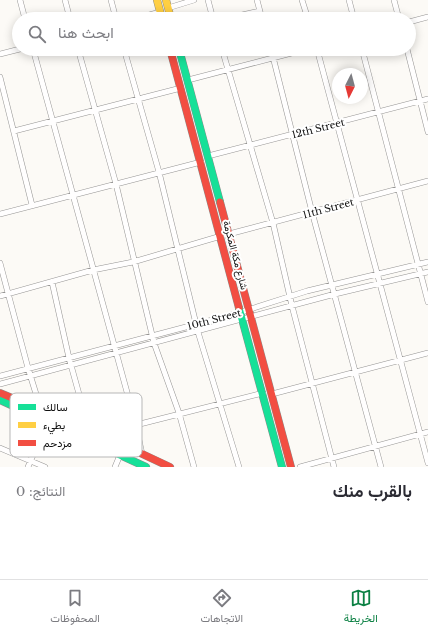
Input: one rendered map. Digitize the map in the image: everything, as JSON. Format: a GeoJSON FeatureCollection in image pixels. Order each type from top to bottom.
{"type":"FeatureCollection","features":[{"type":"Feature","properties":{"kind":"main road"},"geometry":{"type":"LineString","coordinates":[[157,0],[160,12]]}},
{"type":"Feature","properties":{"kind":"main road"},"geometry":{"type":"LineString","coordinates":[[166,0],[169,12]]}},
{"type":"Feature","properties":{"kind":"main road","name":"شارع مكة المكرمة"},"geometry":{"type":"LineString","coordinates":[[172,56],[282,467]]}},
{"type":"Feature","properties":{"kind":"main road","name":"شارع مكة المكرمة"},"geometry":{"type":"LineString","coordinates":[[181,56],[291,467]]}},
{"type":"Feature","properties":{"kind":"main road"},"geometry":{"type":"LineString","coordinates":[[0,393],[10,397]]}},
{"type":"Feature","properties":{"kind":"main road"},"geometry":{"type":"LineString","coordinates":[[0,400],[10,405]]}},
{"type":"Feature","properties":{"kind":"main road"},"geometry":{"type":"LineString","coordinates":[[142,454],[170,467]]}},
{"type":"Feature","properties":{"kind":"main road"},"geometry":{"type":"LineString","coordinates":[[124,457],[146,467]]}},
{"type":"Feature","properties":{"kind":"street"},"geometry":{"type":"LineString","coordinates":[[20,0],[23,12]]}},
{"type":"Feature","properties":{"kind":"street"},"geometry":{"type":"LineString","coordinates":[[65,0],[68,12]]}},
{"type":"Feature","properties":{"kind":"street"},"geometry":{"type":"LineString","coordinates":[[111,0],[114,12]]}},
{"type":"Feature","properties":{"kind":"street"},"geometry":{"type":"LineString","coordinates":[[168,8],[194,0]]}},
{"type":"Feature","properties":{"kind":"street"},"geometry":{"type":"LineString","coordinates":[[208,0],[211,12]]}},
{"type":"Feature","properties":{"kind":"street"},"geometry":{"type":"LineString","coordinates":[[256,0],[260,11],[256,12]]}},
{"type":"Feature","properties":{"kind":"street"},"geometry":{"type":"LineString","coordinates":[[302,0],[306,12]]}},
{"type":"Feature","properties":{"kind":"street"},"geometry":{"type":"LineString","coordinates":[[349,0],[352,12]]}},
{"type":"Feature","properties":{"kind":"street"},"geometry":{"type":"LineString","coordinates":[[394,0],[397,12]]}},
{"type":"Feature","properties":{"kind":"street"},"geometry":{"type":"LineString","coordinates":[[416,20],[428,17]]}},
{"type":"Feature","properties":{"kind":"street"},"geometry":{"type":"LineString","coordinates":[[0,54],[12,51]]}},
{"type":"Feature","properties":{"kind":"street"},"geometry":{"type":"LineString","coordinates":[[35,56],[51,122],[127,393]]}},
{"type":"Feature","properties":{"kind":"street"},"geometry":{"type":"LineString","coordinates":[[80,56],[94,111],[116,184],[152,336],[179,414],[194,467]]}},
{"type":"Feature","properties":{"kind":"street"},"geometry":{"type":"LineString","coordinates":[[126,56],[159,172],[198,332],[239,467]]}},
{"type":"Feature","properties":{"kind":"street"},"geometry":{"type":"LineString","coordinates":[[224,56],[249,145],[273,223],[292,306],[334,467]]}},
{"type":"Feature","properties":{"kind":"street"},"geometry":{"type":"LineString","coordinates":[[188,80],[278,56]]}},
{"type":"Feature","properties":{"kind":"street"},"geometry":{"type":"LineString","coordinates":[[318,56],[356,200],[381,282],[400,360],[428,463]]}},
{"type":"Feature","properties":{"kind":"street"},"geometry":{"type":"LineString","coordinates":[[364,56],[428,302]]}},
{"type":"Feature","properties":{"kind":"street"},"geometry":{"type":"LineString","coordinates":[[409,56],[428,132]]}},
{"type":"Feature","properties":{"kind":"street"},"geometry":{"type":"LineString","coordinates":[[274,57],[312,212],[333,285],[381,467]]}},
{"type":"Feature","properties":{"kind":"street"},"geometry":{"type":"LineString","coordinates":[[0,77],[32,205]]}},
{"type":"Feature","properties":{"kind":"street"},"geometry":{"type":"LineString","coordinates":[[14,131],[181,88]]}},
{"type":"Feature","properties":{"kind":"street","name":"12th Street"},"geometry":{"type":"LineString","coordinates":[[208,156],[336,124],[428,98]]}},
{"type":"Feature","properties":{"kind":"street"},"geometry":{"type":"LineString","coordinates":[[0,214],[201,162]]}},
{"type":"Feature","properties":{"kind":"street","name":"11th Street"},"geometry":{"type":"LineString","coordinates":[[229,234],[428,181]]}},
{"type":"Feature","properties":{"kind":"street"},"geometry":{"type":"LineString","coordinates":[[0,296],[93,270],[134,262],[178,250],[220,236]]}},
{"type":"Feature","properties":{"kind":"street","name":"10th Street"},"geometry":{"type":"LineString","coordinates":[[0,384],[198,332],[290,297],[428,262]]}},
{"type":"Feature","properties":{"kind":"street"},"geometry":{"type":"LineString","coordinates":[[0,263],[36,393]]}},
{"type":"Feature","properties":{"kind":"street","name":"10th Street"},"geometry":{"type":"LineString","coordinates":[[251,313],[292,306],[381,282],[428,272]]}},
{"type":"Feature","properties":{"kind":"street"},"geometry":{"type":"LineString","coordinates":[[52,282],[69,358],[79,393]]}},
{"type":"Feature","properties":{"kind":"street","name":"10th Street"},"geometry":{"type":"LineString","coordinates":[[0,376],[196,324],[242,316]]}},
{"type":"Feature","properties":{"kind":"street"},"geometry":{"type":"LineString","coordinates":[[272,394],[428,353]]}},
{"type":"Feature","properties":{"kind":"street"},"geometry":{"type":"LineString","coordinates":[[142,423],[263,394]]}},
{"type":"Feature","properties":{"kind":"street"},"geometry":{"type":"LineString","coordinates":[[300,467],[428,432]]}},
{"type":"Feature","properties":{"kind":"street"},"geometry":{"type":"LineString","coordinates":[[0,448],[10,452]]}},
{"type":"Feature","properties":{"kind":"street"},"geometry":{"type":"LineString","coordinates":[[21,457],[45,467]]}},
{"type":"Feature","properties":{"kind":"street"},"geometry":{"type":"LineString","coordinates":[[28,467],[33,457]]}},
{"type":"Feature","properties":{"kind":"street"},"geometry":{"type":"LineString","coordinates":[[115,467],[119,457]]}},
{"type":"Feature","properties":{"kind":"traffic: fast"},"geometry":{"type":"LineString","coordinates":[[181,56],[220,202]]}},
{"type":"Feature","properties":{"kind":"traffic: fast"},"geometry":{"type":"LineString","coordinates":[[239,308],[282,467]]}},
{"type":"Feature","properties":{"kind":"traffic: fast"},"geometry":{"type":"LineString","coordinates":[[0,400],[10,405]]}},
{"type":"Feature","properties":{"kind":"traffic: fast"},"geometry":{"type":"LineString","coordinates":[[124,457],[146,467]]}},
{"type":"Feature","properties":{"kind":"traffic: slow"},"geometry":{"type":"LineString","coordinates":[[157,0],[160,12]]}},
{"type":"Feature","properties":{"kind":"traffic: slow"},"geometry":{"type":"LineString","coordinates":[[166,0],[169,12]]}},
{"type":"Feature","properties":{"kind":"traffic: jam"},"geometry":{"type":"LineString","coordinates":[[172,56],[239,308]]}},
{"type":"Feature","properties":{"kind":"traffic: jam"},"geometry":{"type":"LineString","coordinates":[[220,202],[291,467]]}},
{"type":"Feature","properties":{"kind":"traffic: jam"},"geometry":{"type":"LineString","coordinates":[[0,393],[10,397]]}},
{"type":"Feature","properties":{"kind":"traffic: jam"},"geometry":{"type":"LineString","coordinates":[[142,454],[170,467]]}}]}
